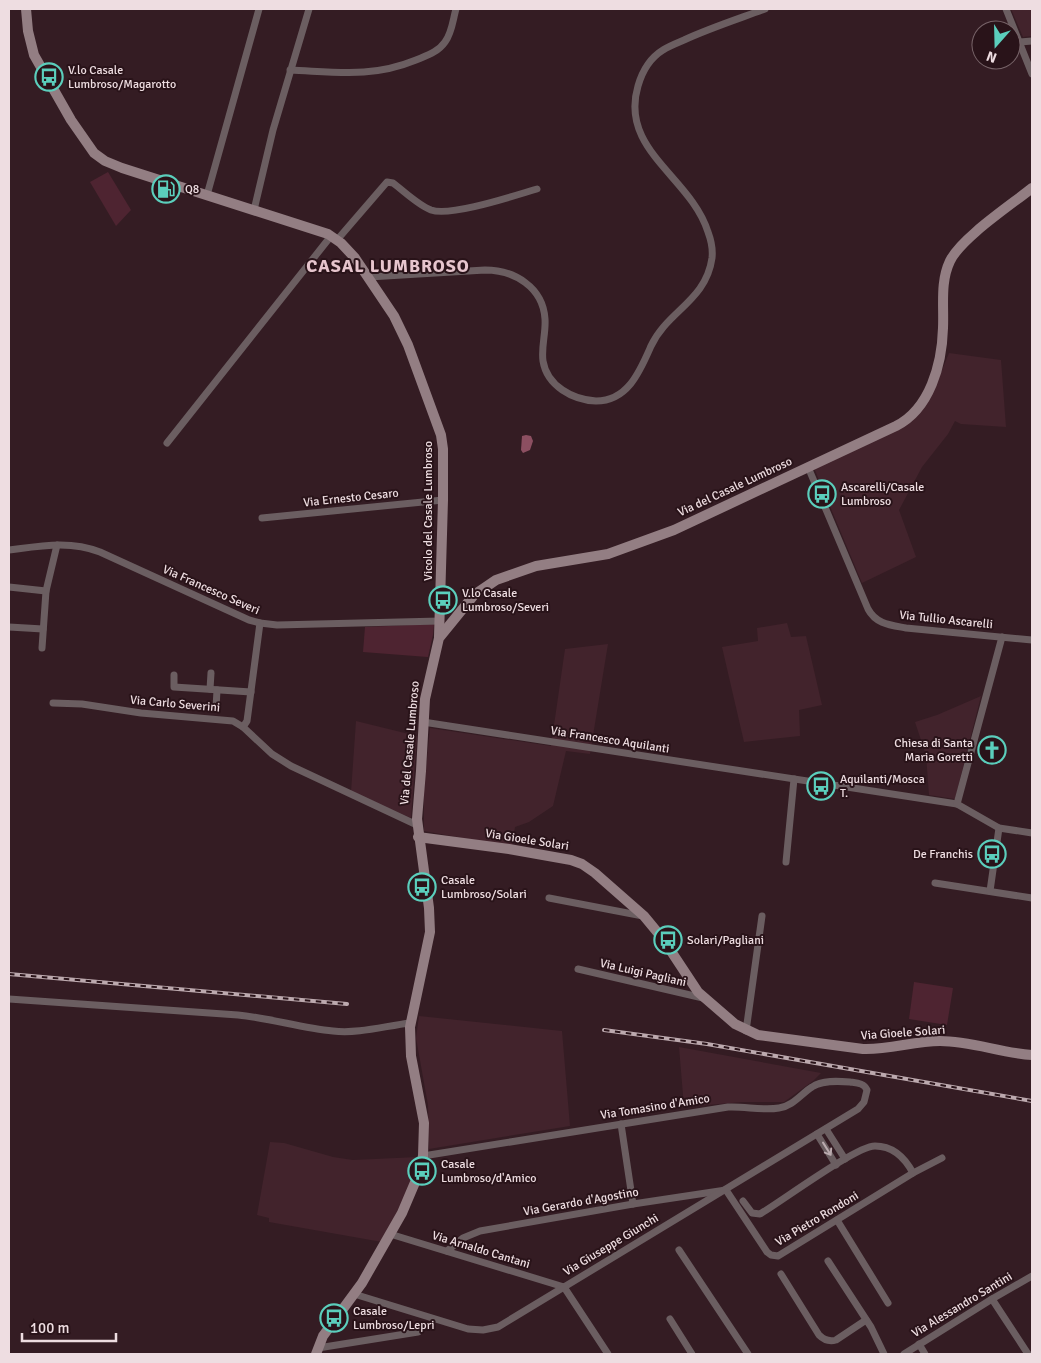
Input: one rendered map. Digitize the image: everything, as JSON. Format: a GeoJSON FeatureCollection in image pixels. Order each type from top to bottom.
{"type":"FeatureCollection","features":[{"type":"Feature","properties":{"kind":"street","name":"Vicolo del Casale Lumbroso"},"geometry":{"type":"LineString","coordinates":[[26,9],[29,39],[37,61],[71,120],[94,153],[104,161],[320,230],[348,249],[369,277],[400,328],[434,413],[443,444],[439,638]]}},
{"type":"Feature","properties":{"kind":"street"},"geometry":{"type":"LineString","coordinates":[[207,195],[258,9]]}},
{"type":"Feature","properties":{"kind":"street"},"geometry":{"type":"LineString","coordinates":[[254,210],[290,70],[309,9]]}},
{"type":"Feature","properties":{"kind":"street"},"geometry":{"type":"LineString","coordinates":[[290,70],[365,73],[402,66],[433,53],[440,48],[449,35],[456,9]]}},
{"type":"Feature","properties":{"kind":"street"},"geometry":{"type":"LineString","coordinates":[[369,277],[485,270],[516,276],[531,287],[541,302],[545,320],[544,363],[547,374],[555,384],[571,395],[591,400],[604,400],[624,391],[638,374],[660,331],[690,302],[700,289],[709,269],[712,255],[711,240],[700,213],[677,181],[649,149],[638,130],[634,108],[640,78],[652,60],[666,48],[764,9]]}},
{"type":"Feature","properties":{"kind":"street"},"geometry":{"type":"LineString","coordinates":[[1021,45],[1032,74]]}},
{"type":"Feature","properties":{"kind":"street"},"geometry":{"type":"LineString","coordinates":[[166,443],[334,238],[387,182],[393,183],[425,207],[440,211],[491,203],[538,189]]}},
{"type":"Feature","properties":{"kind":"street","name":"Via del Casale Lumbroso"},"geometry":{"type":"LineString","coordinates":[[317,1351],[326,1331],[354,1294],[390,1234],[411,1195],[423,1156],[424,1124],[411,1051],[410,1023],[430,930],[429,908],[417,824],[422,722],[426,692],[439,638],[474,595],[481,588],[496,580],[536,566],[598,556],[674,530],[900,423],[917,409],[934,379],[941,356],[944,282],[950,261],[967,240],[1032,188]]}},
{"type":"Feature","properties":{"kind":"street","name":"Via Tullio Ascarelli"},"geometry":{"type":"LineString","coordinates":[[808,467],[868,609],[875,619],[888,625],[906,628],[1032,640]]}},
{"type":"Feature","properties":{"kind":"street","name":"Via Ernesto Cesaro"},"geometry":{"type":"LineString","coordinates":[[262,518],[443,500]]}},
{"type":"Feature","properties":{"kind":"street"},"geometry":{"type":"LineString","coordinates":[[42,648],[46,591],[58,545]]}},
{"type":"Feature","properties":{"kind":"street","name":"Via Francesco Severi"},"geometry":{"type":"LineString","coordinates":[[9,550],[58,545],[78,546],[96,551],[249,620],[260,623],[277,625],[440,620]]}},
{"type":"Feature","properties":{"kind":"street"},"geometry":{"type":"LineString","coordinates":[[9,587],[46,591]]}},
{"type":"Feature","properties":{"kind":"street"},"geometry":{"type":"LineString","coordinates":[[243,727],[247,721],[260,623]]}},
{"type":"Feature","properties":{"kind":"street"},"geometry":{"type":"LineString","coordinates":[[9,626],[43,629]]}},
{"type":"Feature","properties":{"kind":"street"},"geometry":{"type":"LineString","coordinates":[[957,804],[1002,637]]}},
{"type":"Feature","properties":{"kind":"street"},"geometry":{"type":"LineString","coordinates":[[211,673],[216,708]]}},
{"type":"Feature","properties":{"kind":"street"},"geometry":{"type":"LineString","coordinates":[[174,675],[174,687],[251,692]]}},
{"type":"Feature","properties":{"kind":"street","name":"Via Carlo Severini"},"geometry":{"type":"LineString","coordinates":[[53,703],[82,704],[150,714],[233,721],[243,727],[272,754],[291,766],[417,824]]}},
{"type":"Feature","properties":{"kind":"street","name":"Via Francesco Aquilanti"},"geometry":{"type":"LineString","coordinates":[[422,722],[957,804],[999,828],[1032,834]]}},
{"type":"Feature","properties":{"kind":"street"},"geometry":{"type":"LineString","coordinates":[[786,862],[794,779]]}},
{"type":"Feature","properties":{"kind":"street"},"geometry":{"type":"LineString","coordinates":[[990,892],[999,828]]}},
{"type":"Feature","properties":{"kind":"street","name":"Via Gioele Solari"},"geometry":{"type":"LineString","coordinates":[[418,837],[509,849],[576,862],[593,871],[644,916],[663,939],[693,986],[703,998],[746,1031],[761,1036],[859,1049],[914,1042],[944,1041],[1032,1055]]}},
{"type":"Feature","properties":{"kind":"street"},"geometry":{"type":"LineString","coordinates":[[935,883],[1032,898]]}},
{"type":"Feature","properties":{"kind":"street"},"geometry":{"type":"LineString","coordinates":[[550,898],[644,916]]}},
{"type":"Feature","properties":{"kind":"street"},"geometry":{"type":"LineString","coordinates":[[746,1031],[762,916]]}},
{"type":"Feature","properties":{"kind":"street","name":"Via Luigi Pagliani"},"geometry":{"type":"LineString","coordinates":[[578,969],[703,998]]}},
{"type":"Feature","properties":{"kind":"street"},"geometry":{"type":"LineString","coordinates":[[9,999],[261,1017],[333,1032],[347,1032],[410,1023]]}},
{"type":"Feature","properties":{"kind":"street","name":"Via Tomasino d'Amico"},"geometry":{"type":"LineString","coordinates":[[423,1156],[728,1107],[758,1110],[780,1108],[792,1103],[814,1086],[833,1082],[848,1082],[865,1086],[867,1091],[863,1104]]}},
{"type":"Feature","properties":{"kind":"street","name":"Via Giuseppe Giunchi"},"geometry":{"type":"LineString","coordinates":[[354,1294],[465,1328],[481,1330],[503,1325],[826,1129],[863,1104]]}},
{"type":"Feature","properties":{"kind":"street"},"geometry":{"type":"LineString","coordinates":[[621,1124],[633,1204]]}},
{"type":"Feature","properties":{"kind":"street"},"geometry":{"type":"LineString","coordinates":[[826,1129],[845,1159]]}},
{"type":"Feature","properties":{"kind":"street"},"geometry":{"type":"LineString","coordinates":[[817,1134],[836,1165]]}},
{"type":"Feature","properties":{"kind":"street"},"geometry":{"type":"LineString","coordinates":[[742,1201],[752,1213],[760,1214],[845,1159],[863,1149],[874,1146],[885,1147],[901,1156],[913,1173]]}},
{"type":"Feature","properties":{"kind":"street","name":"Via Pietro Rondoni"},"geometry":{"type":"LineString","coordinates":[[726,1190],[766,1251],[771,1255],[782,1254],[913,1173],[942,1158]]}},
{"type":"Feature","properties":{"kind":"street","name":"Via Gerardo d'Agostino"},"geometry":{"type":"LineString","coordinates":[[447,1251],[463,1238],[477,1232],[633,1204],[726,1190]]}},
{"type":"Feature","properties":{"kind":"street"},"geometry":{"type":"LineString","coordinates":[[836,1220],[888,1303]]}},
{"type":"Feature","properties":{"kind":"street","name":"Via Arnaldo Cantani"},"geometry":{"type":"LineString","coordinates":[[390,1234],[564,1287]]}},
{"type":"Feature","properties":{"kind":"street"},"geometry":{"type":"LineString","coordinates":[[679,1250],[748,1354]]}},
{"type":"Feature","properties":{"kind":"street"},"geometry":{"type":"LineString","coordinates":[[828,1261],[866,1320],[884,1354]]}},
{"type":"Feature","properties":{"kind":"street"},"geometry":{"type":"LineString","coordinates":[[781,1274],[824,1339],[836,1340],[866,1320]]}},
{"type":"Feature","properties":{"kind":"street","name":"Via Alessandro Santini"},"geometry":{"type":"LineString","coordinates":[[904,1354],[1032,1276]]}},
{"type":"Feature","properties":{"kind":"street"},"geometry":{"type":"LineString","coordinates":[[564,1287],[608,1354]]}},
{"type":"Feature","properties":{"kind":"street"},"geometry":{"type":"LineString","coordinates":[[992,1299],[1028,1354]]}},
{"type":"Feature","properties":{"kind":"street"},"geometry":{"type":"LineString","coordinates":[[670,1318],[692,1354]]}},
{"type":"Feature","properties":{"kind":"street"},"geometry":{"type":"LineString","coordinates":[[317,1351],[418,1332]]}},
{"type":"Feature","properties":{"kind":"street"},"geometry":{"type":"LineString","coordinates":[[919,1344],[926,1354]]}},
{"type":"Feature","properties":{"kind":"shaded area"},"geometry":{"type":"Polygon","coordinates":[[[1011,9],[1032,9],[1032,36],[1023,37],[1021,20],[1016,20],[1011,9]]]}},
{"type":"Feature","properties":{"kind":"shaded area"},"geometry":{"type":"Polygon","coordinates":[[[108,172],[131,210],[116,226],[90,182],[108,172]]]}},
{"type":"Feature","properties":{"kind":"shaded area"},"geometry":{"type":"Polygon","coordinates":[[[949,353],[1001,360],[1006,427],[961,424],[955,421],[948,434],[922,467],[899,510],[916,557],[862,583],[814,468],[899,429],[915,418],[930,399],[949,353]]]}},
{"type":"Feature","properties":{"kind":"shaded area"},"geometry":{"type":"Polygon","coordinates":[[[522,436],[531,436],[533,441],[530,450],[523,453],[521,450],[522,436]]]}},
{"type":"Feature","properties":{"kind":"shaded area"},"geometry":{"type":"Polygon","coordinates":[[[787,623],[791,637],[806,636],[822,705],[799,710],[800,736],[744,742],[722,647],[758,641],[757,628],[787,623]]]}},
{"type":"Feature","properties":{"kind":"shaded area"},"geometry":{"type":"Polygon","coordinates":[[[434,624],[428,657],[363,652],[365,627],[434,624]]]}},
{"type":"Feature","properties":{"kind":"shaded area"},"geometry":{"type":"Polygon","coordinates":[[[608,644],[590,754],[566,751],[553,806],[529,822],[515,827],[512,847],[424,831],[424,789],[430,728],[551,746],[565,649],[608,644]]]}},
{"type":"Feature","properties":{"kind":"shaded area"},"geometry":{"type":"Polygon","coordinates":[[[981,696],[955,799],[929,795],[926,755],[915,722],[937,715],[981,696]]]}},
{"type":"Feature","properties":{"kind":"shaded area"},"geometry":{"type":"Polygon","coordinates":[[[356,721],[417,736],[411,818],[351,792],[356,721]]]}},
{"type":"Feature","properties":{"kind":"shaded area"},"geometry":{"type":"Polygon","coordinates":[[[914,982],[953,988],[947,1025],[909,1019],[914,982]]]}},
{"type":"Feature","properties":{"kind":"shaded area"},"geometry":{"type":"Polygon","coordinates":[[[419,1016],[562,1031],[570,1126],[429,1149],[428,1105],[416,1038],[419,1016]]]}},
{"type":"Feature","properties":{"kind":"shaded area"},"geometry":{"type":"Polygon","coordinates":[[[679,1047],[821,1073],[784,1102],[742,1102],[684,1107],[679,1047]]]}},
{"type":"Feature","properties":{"kind":"shaded area"},"geometry":{"type":"Polygon","coordinates":[[[270,1142],[284,1143],[333,1157],[353,1160],[418,1157],[403,1203],[382,1242],[269,1222],[269,1218],[257,1215],[270,1142]]]}},
{"type":"Feature","properties":{"kind":"railway"},"geometry":{"type":"LineString","coordinates":[[9,974],[347,1004]]}},
{"type":"Feature","properties":{"kind":"railway"},"geometry":{"type":"LineString","coordinates":[[604,1030],[707,1044],[1032,1101]]}},
{"type":"Feature","properties":{"kind":"place","name":"V.lo Casale Lumbroso/Magarotto"},"geometry":{"type":"Point","coordinates":[49,77]}},
{"type":"Feature","properties":{"kind":"place","name":"Q8"},"geometry":{"type":"Point","coordinates":[166,189]}},
{"type":"Feature","properties":{"kind":"place","name":"Ascarelli/Casale Lumbroso"},"geometry":{"type":"Point","coordinates":[822,494]}},
{"type":"Feature","properties":{"kind":"place","name":"V.lo Casale Lumbroso/Severi"},"geometry":{"type":"Point","coordinates":[443,600]}},
{"type":"Feature","properties":{"kind":"place","name":"Chiesa di Santa Maria Goretti"},"geometry":{"type":"Point","coordinates":[992,750]}},
{"type":"Feature","properties":{"kind":"place","name":"Aquilanti/Mosca T."},"geometry":{"type":"Point","coordinates":[821,786]}},
{"type":"Feature","properties":{"kind":"place","name":"De Franchis"},"geometry":{"type":"Point","coordinates":[992,854]}},
{"type":"Feature","properties":{"kind":"place","name":"Casale Lumbroso/Solari"},"geometry":{"type":"Point","coordinates":[422,887]}},
{"type":"Feature","properties":{"kind":"place","name":"Solari/Pagliani"},"geometry":{"type":"Point","coordinates":[668,940]}},
{"type":"Feature","properties":{"kind":"place","name":"Casale Lumbroso/d'Amico"},"geometry":{"type":"Point","coordinates":[422,1171]}},
{"type":"Feature","properties":{"kind":"place","name":"Casale Lumbroso/Lepri"},"geometry":{"type":"Point","coordinates":[334,1318]}},
{"type":"Feature","properties":{"kind":"district","name":"CASAL LUMBROSO"},"geometry":{"type":"Point","coordinates":[388,266]}}]}
